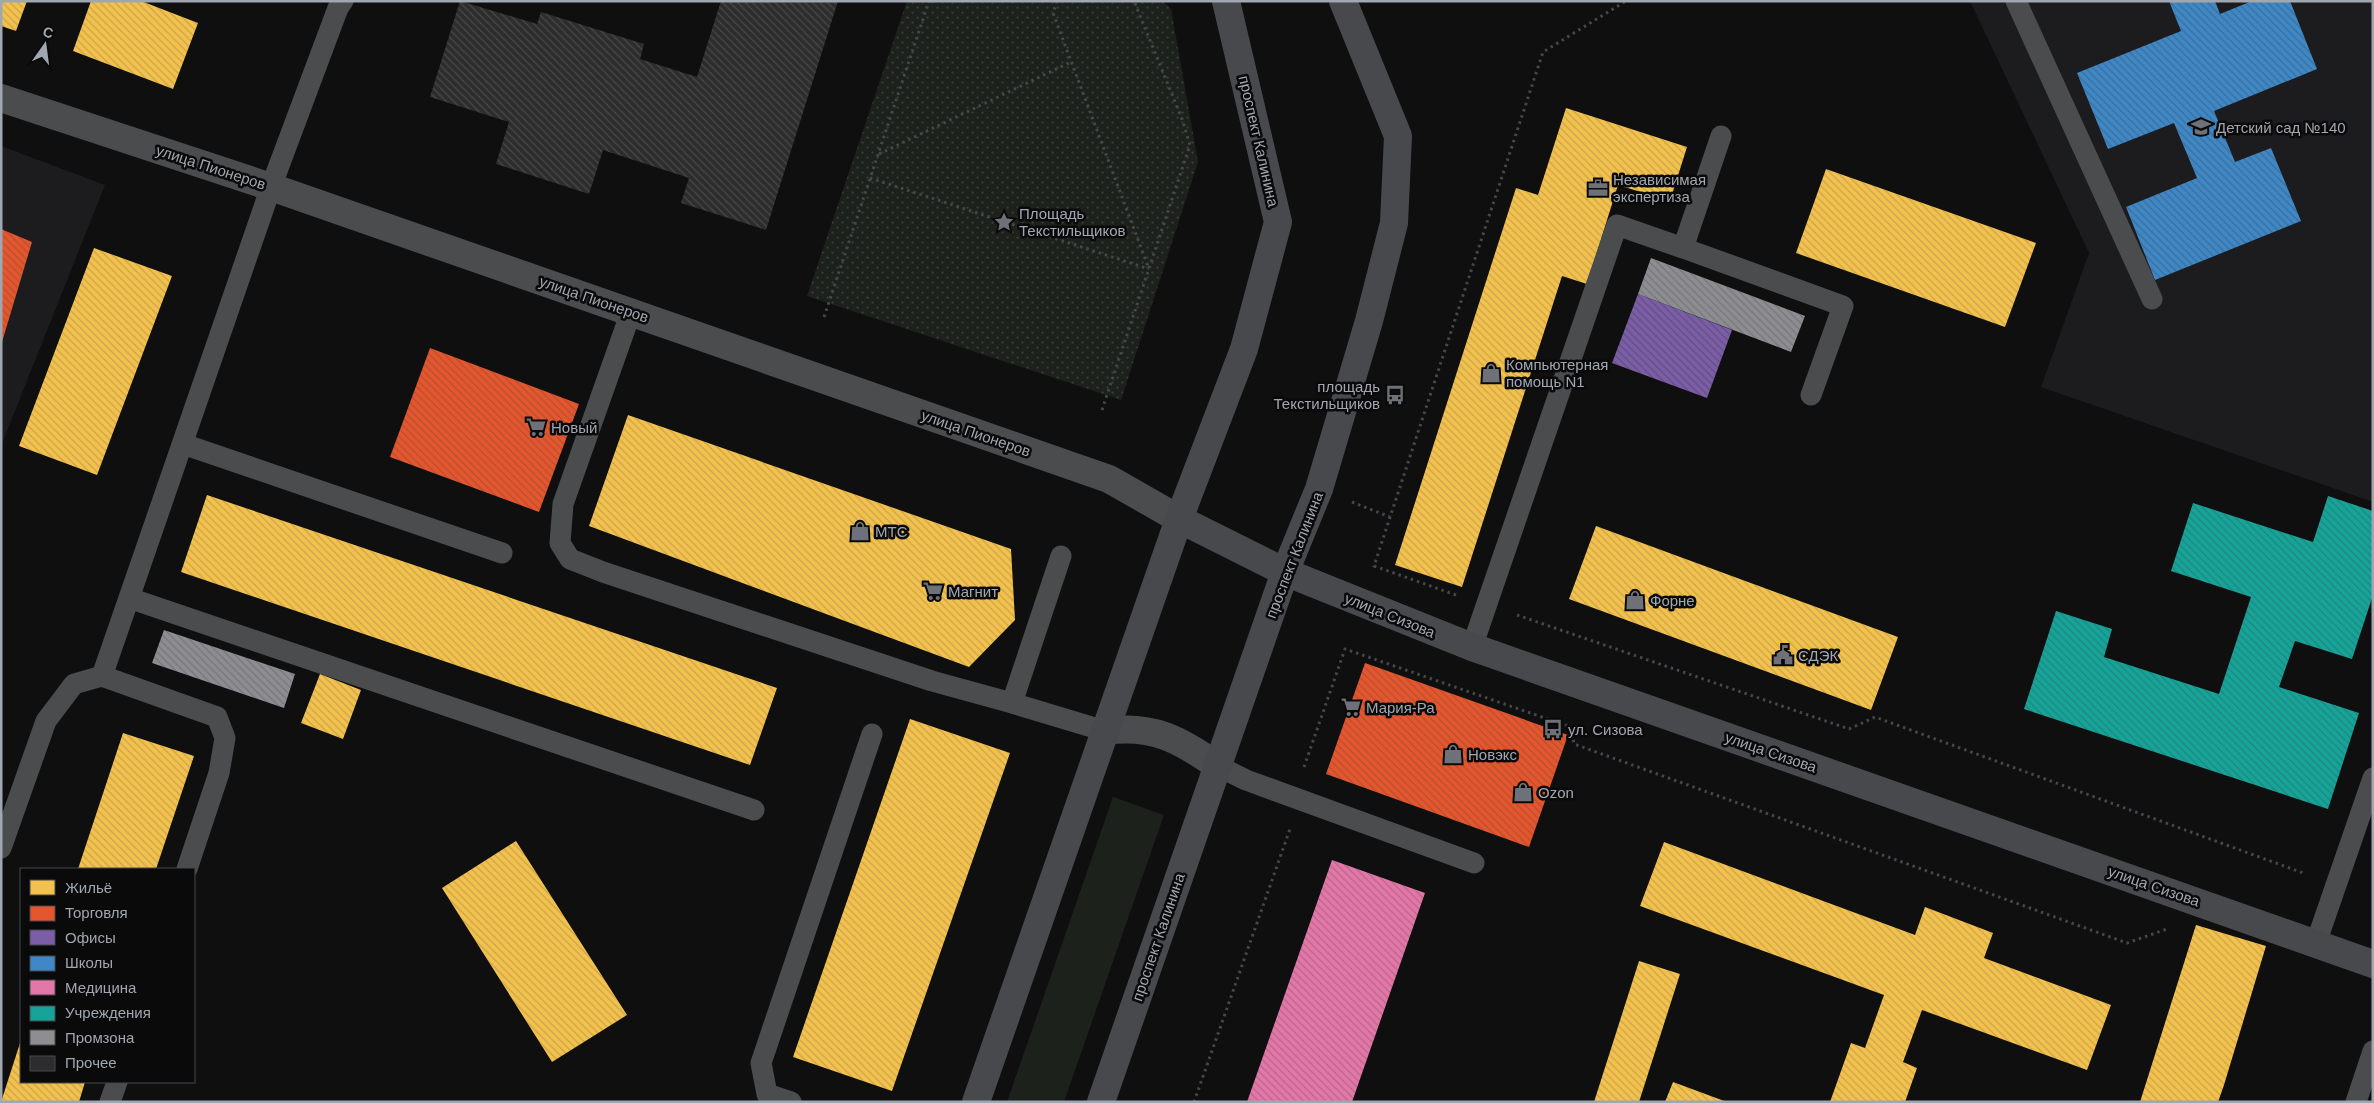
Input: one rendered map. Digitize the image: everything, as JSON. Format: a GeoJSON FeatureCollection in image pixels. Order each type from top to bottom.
{"type":"FeatureCollection","features":[{"type":"Feature","properties":{"kind":"main road","name":"проспект Калинина"},"geometry":{"type":"LineString","coordinates":[[976,1102],[1179,519],[1244,349],[1278,222],[1226,1]]}},
{"type":"Feature","properties":{"kind":"main road","name":"проспект Калинина"},"geometry":{"type":"LineString","coordinates":[[1101,1102],[1285,572],[1318,489],[1369,321],[1394,223],[1398,136],[1343,1]]}},
{"type":"Feature","properties":{"kind":"main road","name":"улица Сизова"},"geometry":{"type":"LineString","coordinates":[[1179,519],[1285,572],[1472,647],[2373,964]]}},
{"type":"Feature","properties":{"kind":"street","name":"улица Пионеров"},"geometry":{"type":"LineString","coordinates":[[1,98],[271,187],[1109,479],[1179,519]]}},
{"type":"Feature","properties":{"kind":"street"},"geometry":{"type":"LineString","coordinates":[[1105,732],[1128,728],[1148,730],[1172,738],[1218,766]]}},
{"type":"Feature","properties":{"kind":"lane"},"geometry":{"type":"LineString","coordinates":[[102,676],[271,187],[338,8],[343,1]]}},
{"type":"Feature","properties":{"kind":"lane"},"geometry":{"type":"LineString","coordinates":[[2016,1],[2152,298]]}},
{"type":"Feature","properties":{"kind":"lane"},"geometry":{"type":"LineString","coordinates":[[1683,248],[1721,136]]}},
{"type":"Feature","properties":{"kind":"lane"},"geometry":{"type":"LineString","coordinates":[[1472,647],[1617,225],[1843,306],[1811,395]]}},
{"type":"Feature","properties":{"kind":"lane"},"geometry":{"type":"LineString","coordinates":[[631,312],[563,504],[560,543],[570,559],[583,565],[932,681],[1012,703],[1105,732]]}},
{"type":"Feature","properties":{"kind":"lane"},"geometry":{"type":"LineString","coordinates":[[183,444],[502,553]]}},
{"type":"Feature","properties":{"kind":"lane"},"geometry":{"type":"LineString","coordinates":[[1012,703],[1061,556]]}},
{"type":"Feature","properties":{"kind":"lane"},"geometry":{"type":"LineString","coordinates":[[129,598],[754,810]]}},
{"type":"Feature","properties":{"kind":"lane"},"geometry":{"type":"LineString","coordinates":[[1,848],[46,721],[74,684],[102,676],[217,717],[225,738],[219,774],[188,868]]}},
{"type":"Feature","properties":{"kind":"lane"},"geometry":{"type":"LineString","coordinates":[[791,1102],[760,1098],[761,1063],[872,734]]}},
{"type":"Feature","properties":{"kind":"lane"},"geometry":{"type":"LineString","coordinates":[[1218,766],[1246,780],[1474,864]]}},
{"type":"Feature","properties":{"kind":"lane"},"geometry":{"type":"LineString","coordinates":[[2316,943],[2373,778]]}},
{"type":"Feature","properties":{"kind":"lane"},"geometry":{"type":"LineString","coordinates":[[2356,1102],[2373,1051]]}},
{"type":"Feature","properties":{"kind":"lane"},"geometry":{"type":"LineString","coordinates":[[110,1102],[117,1083]]}},
{"type":"Feature","properties":{"kind":"path"},"geometry":{"type":"LineString","coordinates":[[824,316],[929,1]]}},
{"type":"Feature","properties":{"kind":"path"},"geometry":{"type":"LineString","coordinates":[[1057,1],[1053,13],[1149,270]]}},
{"type":"Feature","properties":{"kind":"path"},"geometry":{"type":"LineString","coordinates":[[1102,410],[1190,145],[1182,119],[1134,1]]}},
{"type":"Feature","properties":{"kind":"path"},"geometry":{"type":"LineString","coordinates":[[1626,1],[1543,52],[1374,566],[1849,729],[1875,717],[2336,885]]}},
{"type":"Feature","properties":{"kind":"path"},"geometry":{"type":"LineString","coordinates":[[878,154],[1071,62]]}},
{"type":"Feature","properties":{"kind":"path"},"geometry":{"type":"LineString","coordinates":[[870,178],[1149,270]]}},
{"type":"Feature","properties":{"kind":"path"},"geometry":{"type":"LineString","coordinates":[[1346,500],[1390,516]]}},
{"type":"Feature","properties":{"kind":"path"},"geometry":{"type":"LineString","coordinates":[[1194,1102],[1300,800],[1302,772],[1345,649],[1570,727],[1574,744],[2127,944],[2168,929]]}},
{"type":"Feature","properties":{"kind":"shaded area","name":"Площадь Текстильщиков"},"geometry":{"type":"Polygon","coordinates":[[[907,1],[1163,1],[1171,9],[1198,162],[1121,400],[807,296],[907,1]]]}},
{"type":"Feature","properties":{"kind":"shaded area","name":"Детский сад №140"},"geometry":{"type":"Polygon","coordinates":[[[1970,1],[2373,1],[2373,502],[2041,387],[2089,253],[1970,1]]]}},
{"type":"Feature","properties":{"kind":"shaded area"},"geometry":{"type":"Polygon","coordinates":[[[1,146],[105,185],[1,446],[1,146]]]}},
{"type":"Feature","properties":{"kind":"shaded area"},"geometry":{"type":"Polygon","coordinates":[[[1113,797],[1164,815],[1064,1102],[1007,1102],[1113,797]]]}},
{"type":"Feature","properties":{"kind":"building: Жильё"},"geometry":{"type":"Polygon","coordinates":[[[1,1],[27,1],[16,31],[1,26],[1,1]]]}},
{"type":"Feature","properties":{"kind":"building: Жильё"},"geometry":{"type":"Polygon","coordinates":[[[91,1],[141,1],[198,23],[173,89],[73,51],[91,1]]]}},
{"type":"Feature","properties":{"kind":"building: Жильё"},"geometry":{"type":"Polygon","coordinates":[[[1566,108],[1687,147],[1670,201],[1618,185],[1587,284],[1562,276],[1462,587],[1395,565],[1516,188],[1538,195],[1566,108]]]}},
{"type":"Feature","properties":{"kind":"building: Жильё"},"geometry":{"type":"Polygon","coordinates":[[[1826,169],[2036,243],[2005,327],[1796,253],[1826,169]]]}},
{"type":"Feature","properties":{"kind":"building: Жильё"},"geometry":{"type":"Polygon","coordinates":[[[94,248],[172,276],[97,475],[19,446],[94,248]]]}},
{"type":"Feature","properties":{"kind":"building: Жильё"},"geometry":{"type":"Polygon","coordinates":[[[628,415],[1011,549],[1015,620],[969,667],[589,526],[628,415]]]}},
{"type":"Feature","properties":{"kind":"building: Жильё"},"geometry":{"type":"Polygon","coordinates":[[[207,495],[777,688],[750,765],[181,572],[207,495]]]}},
{"type":"Feature","properties":{"kind":"building: Жильё"},"geometry":{"type":"Polygon","coordinates":[[[1596,526],[1898,637],[1871,710],[1569,599],[1596,526]]]}},
{"type":"Feature","properties":{"kind":"building: Жильё"},"geometry":{"type":"Polygon","coordinates":[[[320,674],[361,690],[343,739],[301,723],[320,674]]]}},
{"type":"Feature","properties":{"kind":"building: Жильё"},"geometry":{"type":"Polygon","coordinates":[[[910,719],[1010,753],[892,1091],[793,1057],[910,719]]]}},
{"type":"Feature","properties":{"kind":"building: Жильё"},"geometry":{"type":"Polygon","coordinates":[[[123,733],[194,756],[156,868],[78,868],[123,733]]]}},
{"type":"Feature","properties":{"kind":"building: Жильё"},"geometry":{"type":"Polygon","coordinates":[[[516,841],[627,1015],[552,1062],[442,888],[516,841]]]}},
{"type":"Feature","properties":{"kind":"building: Жильё"},"geometry":{"type":"Polygon","coordinates":[[[1664,842],[1915,935],[1925,907],[1993,933],[1984,958],[2111,1005],[2087,1070],[1922,1010],[1903,1062],[1917,1068],[1905,1102],[1830,1102],[1851,1043],[1865,1048],[1884,995],[1640,906],[1664,842]]]}},
{"type":"Feature","properties":{"kind":"building: Жильё"},"geometry":{"type":"Polygon","coordinates":[[[2196,925],[2266,946],[2224,1085],[2218,1102],[2140,1102],[2196,925]]]}},
{"type":"Feature","properties":{"kind":"building: Жильё"},"geometry":{"type":"Polygon","coordinates":[[[1639,961],[1680,974],[1639,1102],[1594,1102],[1639,961]]]}},
{"type":"Feature","properties":{"kind":"building: Жильё"},"geometry":{"type":"Polygon","coordinates":[[[20,1043],[20,1083],[85,1083],[79,1102],[1,1102],[20,1043]]]}},
{"type":"Feature","properties":{"kind":"building: Жильё"},"geometry":{"type":"Polygon","coordinates":[[[1673,1082],[1727,1102],[1665,1102],[1673,1082]]]}},
{"type":"Feature","properties":{"kind":"building: Торговля"},"geometry":{"type":"Polygon","coordinates":[[[1,229],[32,242],[2,342],[1,341],[1,229]]]}},
{"type":"Feature","properties":{"kind":"building: Торговля"},"geometry":{"type":"Polygon","coordinates":[[[430,348],[579,404],[539,512],[390,457],[430,348]]]}},
{"type":"Feature","properties":{"kind":"building: Торговля"},"geometry":{"type":"Polygon","coordinates":[[[1365,663],[1568,735],[1529,847],[1326,774],[1365,663]]]}},
{"type":"Feature","properties":{"kind":"building: Офисы"},"geometry":{"type":"Polygon","coordinates":[[[1638,294],[1732,330],[1707,398],[1612,363],[1638,294]]]}},
{"type":"Feature","properties":{"kind":"building: Школы"},"geometry":{"type":"Polygon","coordinates":[[[2169,1],[2215,1],[2220,14],[2252,1],[2290,1],[2317,69],[2214,111],[2235,162],[2271,148],[2301,221],[2155,280],[2126,207],[2197,178],[2174,123],[2108,149],[2077,73],[2181,31],[2169,1]]]}},
{"type":"Feature","properties":{"kind":"building: Медицина"},"geometry":{"type":"Polygon","coordinates":[[[1332,860],[1425,893],[1352,1102],[1247,1102],[1332,860]]]}},
{"type":"Feature","properties":{"kind":"building: Учреждения"},"geometry":{"type":"Polygon","coordinates":[[[2328,496],[2373,511],[2373,595],[2352,659],[2295,641],[2279,687],[2359,713],[2328,809],[2024,709],[2056,611],[2112,629],[2104,657],[2219,694],[2251,597],[2171,571],[2193,503],[2313,542],[2328,496]]]}},
{"type":"Feature","properties":{"kind":"building: Промзона"},"geometry":{"type":"Polygon","coordinates":[[[1651,258],[1805,316],[1791,352],[1638,294],[1651,258]]]}},
{"type":"Feature","properties":{"kind":"building: Промзона"},"geometry":{"type":"Polygon","coordinates":[[[164,630],[295,674],[284,708],[152,663],[164,630]]]}},
{"type":"Feature","properties":{"kind":"building: Прочее"},"geometry":{"type":"Polygon","coordinates":[[[460,1],[537,24],[541,12],[644,44],[640,59],[697,77],[721,1],[838,1],[766,230],[681,203],[689,178],[603,150],[589,194],[496,164],[509,122],[430,97],[460,1]]]}},
{"type":"Feature","properties":{"kind":"place","name":"Детский сад №140"},"geometry":{"type":"Point","coordinates":[2201,127]}},
{"type":"Feature","properties":{"kind":"place","name":"Независимая экспертиза"},"geometry":{"type":"Point","coordinates":[1598,188]}},
{"type":"Feature","properties":{"kind":"place","name":"Площадь Текстильщиков"},"geometry":{"type":"Point","coordinates":[1004,222]}},
{"type":"Feature","properties":{"kind":"place","name":"Компьютерная помощь N1"},"geometry":{"type":"Point","coordinates":[1491,373]}},
{"type":"Feature","properties":{"kind":"place","name":"площадь Текстильщиков"},"geometry":{"type":"Point","coordinates":[1395,395]}},
{"type":"Feature","properties":{"kind":"place","name":"Новый"},"geometry":{"type":"Point","coordinates":[536,427]}},
{"type":"Feature","properties":{"kind":"place","name":"МТС"},"geometry":{"type":"Point","coordinates":[860,531]}},
{"type":"Feature","properties":{"kind":"place","name":"Магнит"},"geometry":{"type":"Point","coordinates":[933,591]}},
{"type":"Feature","properties":{"kind":"place","name":"Форне"},"geometry":{"type":"Point","coordinates":[1635,600]}},
{"type":"Feature","properties":{"kind":"place","name":"СДЭК"},"geometry":{"type":"Point","coordinates":[1783,655]}},
{"type":"Feature","properties":{"kind":"place","name":"Мария-Ра"},"geometry":{"type":"Point","coordinates":[1351,707]}},
{"type":"Feature","properties":{"kind":"place","name":"ул. Сизова"},"geometry":{"type":"Point","coordinates":[1553,729]}},
{"type":"Feature","properties":{"kind":"place","name":"Новэкс"},"geometry":{"type":"Point","coordinates":[1453,754]}},
{"type":"Feature","properties":{"kind":"place","name":"Ozon"},"geometry":{"type":"Point","coordinates":[1523,792]}}]}
